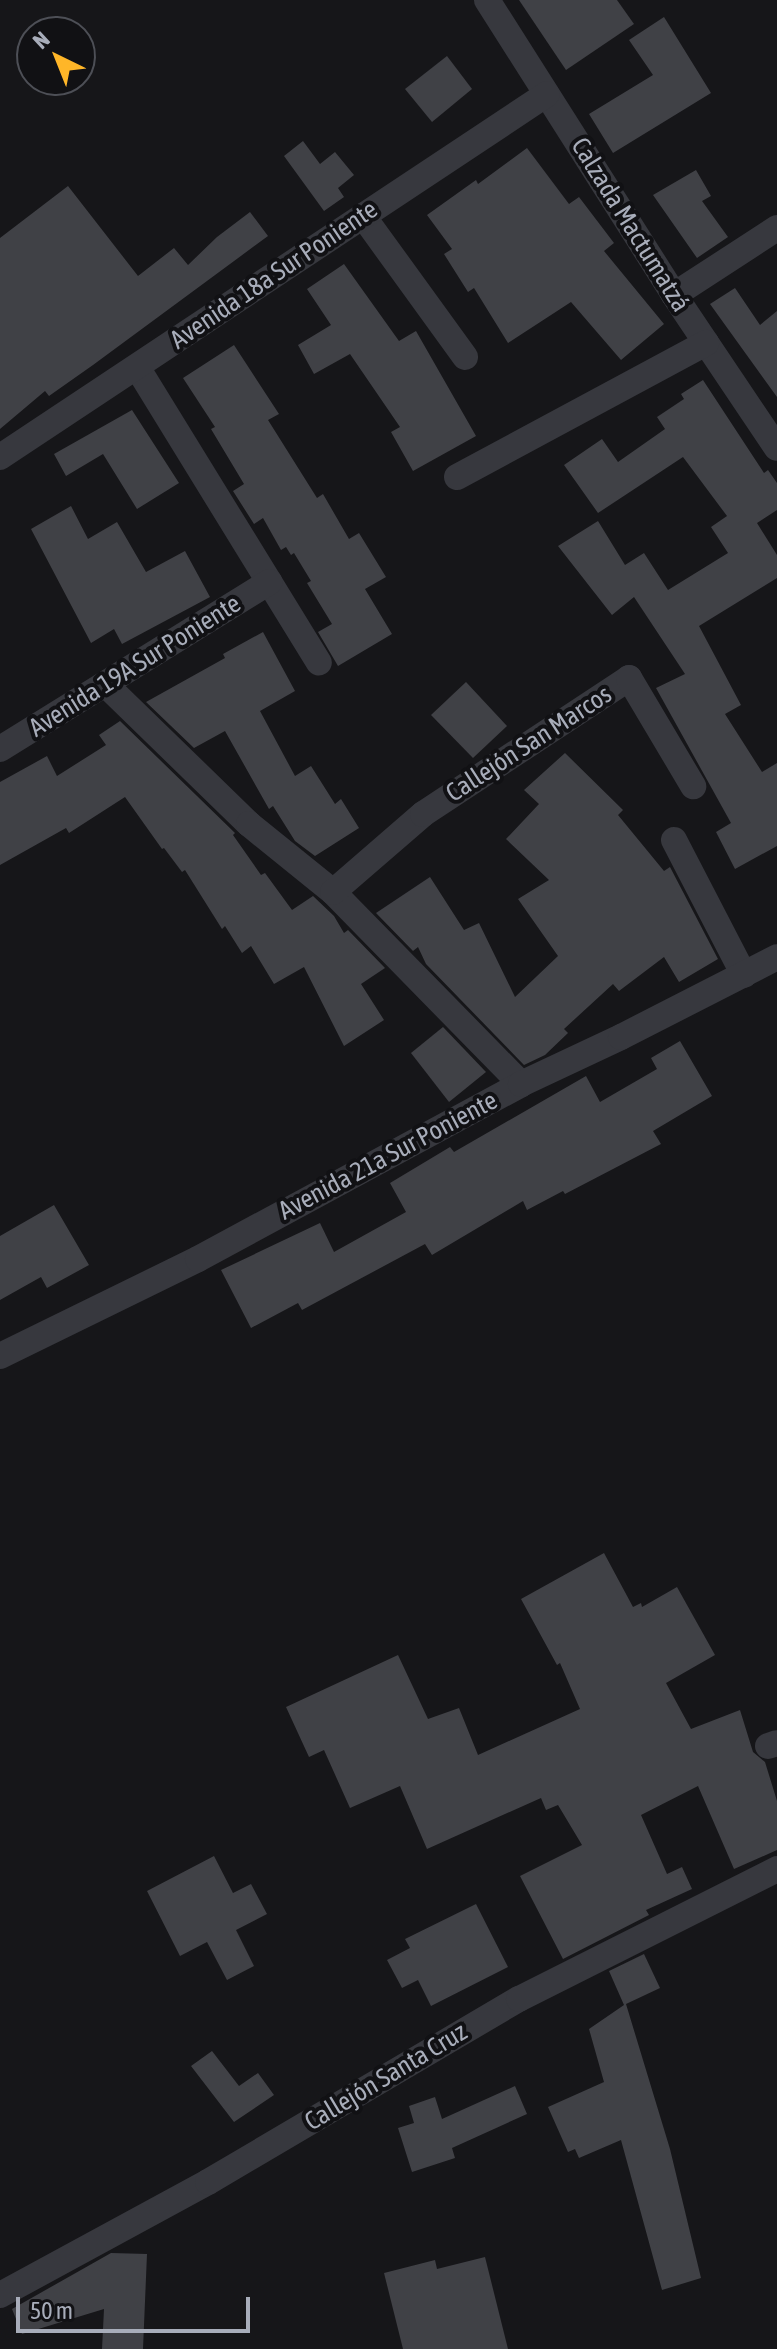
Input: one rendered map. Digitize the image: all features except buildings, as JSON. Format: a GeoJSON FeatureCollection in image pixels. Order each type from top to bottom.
{"type":"FeatureCollection","features":[{"type":"Feature","properties":{"kind":"street","name":"Calzada Mactumatzá"},"geometry":{"type":"LineString","coordinates":[[487,0],[674,295],[777,448]]}},
{"type":"Feature","properties":{"kind":"street","name":"Avenida 18a Sur Poniente"},"geometry":{"type":"LineString","coordinates":[[0,457],[547,94]]}},
{"type":"Feature","properties":{"kind":"street"},"geometry":{"type":"LineString","coordinates":[[363,216],[465,357]]}},
{"type":"Feature","properties":{"kind":"street"},"geometry":{"type":"LineString","coordinates":[[674,295],[777,228]]}},
{"type":"Feature","properties":{"kind":"street"},"geometry":{"type":"LineString","coordinates":[[457,477],[706,343]]}},
{"type":"Feature","properties":{"kind":"street"},"geometry":{"type":"LineString","coordinates":[[137,367],[319,663]]}},
{"type":"Feature","properties":{"kind":"street","name":"Avenida 19A Sur Poniente"},"geometry":{"type":"LineString","coordinates":[[0,749],[269,582]]}},
{"type":"Feature","properties":{"kind":"street","name":"Callejón San Marcos"},"geometry":{"type":"LineString","coordinates":[[333,892],[423,814],[629,678],[693,786]]}},
{"type":"Feature","properties":{"kind":"street"},"geometry":{"type":"LineString","coordinates":[[105,684],[249,824],[333,892],[521,1084]]}},
{"type":"Feature","properties":{"kind":"street"},"geometry":{"type":"LineString","coordinates":[[674,840],[744,975]]}},
{"type":"Feature","properties":{"kind":"street","name":"Avenida 21a Sur Poniente"},"geometry":{"type":"LineString","coordinates":[[0,1356],[198,1259],[521,1084],[777,957]]}},
{"type":"Feature","properties":{"kind":"street","name":"Callejón Santa Cruz"},"geometry":{"type":"LineString","coordinates":[[0,2295],[208,2182],[519,1999],[777,1869]]}}]}
